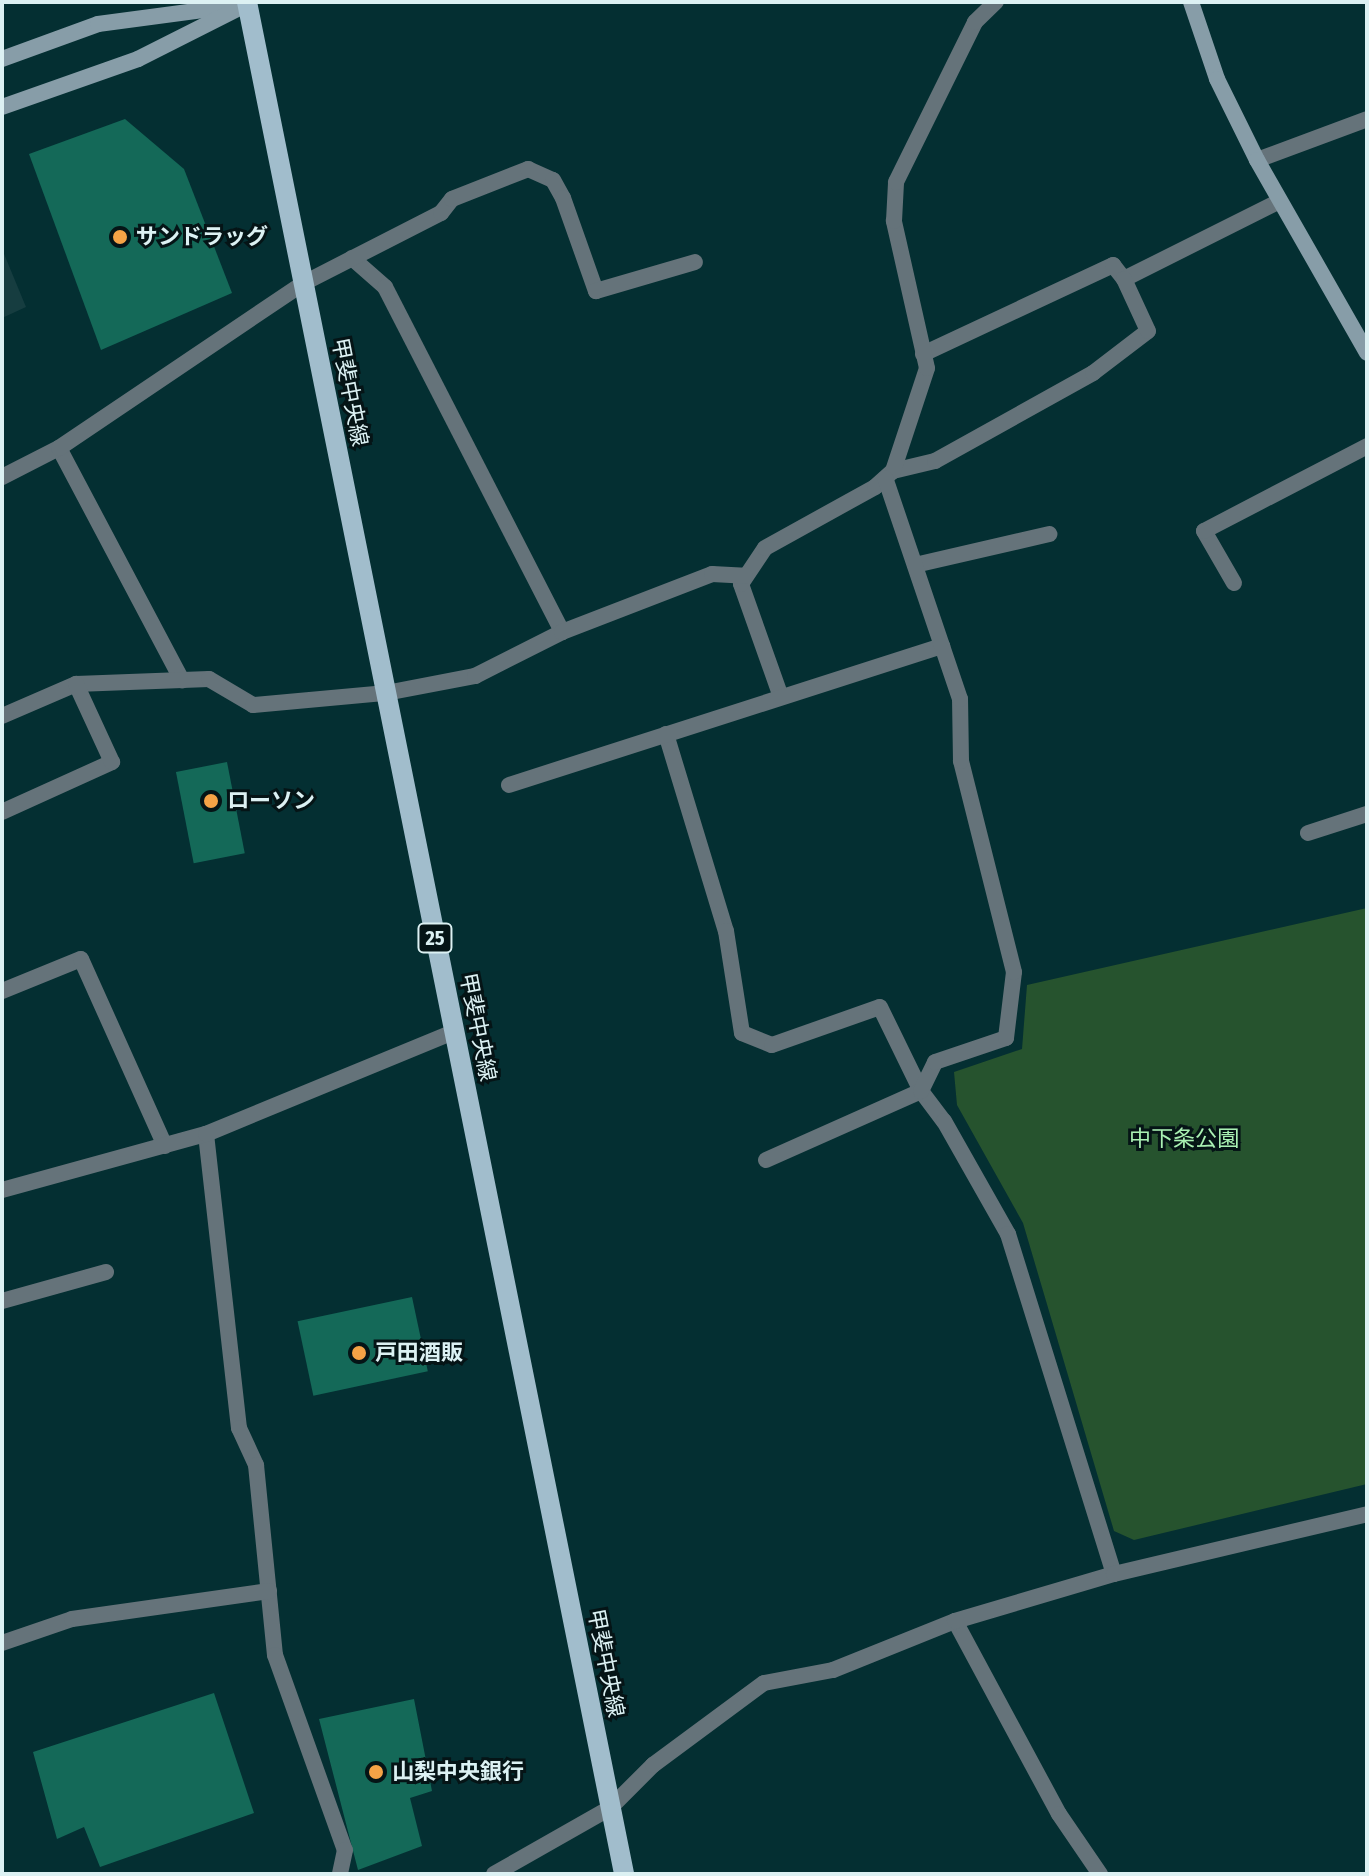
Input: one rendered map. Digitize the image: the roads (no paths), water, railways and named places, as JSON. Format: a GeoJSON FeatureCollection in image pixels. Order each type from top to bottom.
{"type":"FeatureCollection","features":[{"type":"Feature","properties":{"kind":"main road","name":"甲斐中央線"},"geometry":{"type":"LineString","coordinates":[[250,3],[624,1874]]}},
{"type":"Feature","properties":{"kind":"street"},"geometry":{"type":"LineString","coordinates":[[766,1160],[921,1091],[935,1062],[1006,1038],[1014,972],[976,833],[961,761],[960,699],[915,565],[889,475],[927,368],[894,221],[896,182],[975,22],[996,2]]}},
{"type":"Feature","properties":{"kind":"street"},"geometry":{"type":"LineString","coordinates":[[1191,2],[1217,79],[1257,160],[1367,353]]}},
{"type":"Feature","properties":{"kind":"street"},"geometry":{"type":"LineString","coordinates":[[2,59],[98,24],[250,3]]}},
{"type":"Feature","properties":{"kind":"street"},"geometry":{"type":"LineString","coordinates":[[2,107],[138,59],[250,3]]}},
{"type":"Feature","properties":{"kind":"street"},"geometry":{"type":"LineString","coordinates":[[1257,160],[1367,119]]}},
{"type":"Feature","properties":{"kind":"street"},"geometry":{"type":"LineString","coordinates":[[2,477],[59,448],[304,283],[441,213],[452,199],[528,169],[553,180],[563,198],[596,291],[695,262]]}},
{"type":"Feature","properties":{"kind":"street"},"geometry":{"type":"LineString","coordinates":[[1124,279],[1280,201]]}},
{"type":"Feature","properties":{"kind":"street"},"geometry":{"type":"LineString","coordinates":[[352,258],[385,287],[562,632]]}},
{"type":"Feature","properties":{"kind":"street"},"geometry":{"type":"LineString","coordinates":[[781,697],[744,602],[745,576],[765,548],[889,475],[935,461],[1093,373],[1148,331],[1124,279],[1113,265],[923,354]]}},
{"type":"Feature","properties":{"kind":"street"},"geometry":{"type":"LineString","coordinates":[[1234,583],[1204,531],[1367,446]]}},
{"type":"Feature","properties":{"kind":"street"},"geometry":{"type":"LineString","coordinates":[[59,448],[182,680]]}},
{"type":"Feature","properties":{"kind":"street"},"geometry":{"type":"LineString","coordinates":[[915,565],[1049,534]]}},
{"type":"Feature","properties":{"kind":"street"},"geometry":{"type":"LineString","coordinates":[[2,716],[76,684],[209,679],[253,705],[386,693],[475,676],[562,632],[712,574],[745,576]]}},
{"type":"Feature","properties":{"kind":"street"},"geometry":{"type":"LineString","coordinates":[[509,785],[942,646]]}},
{"type":"Feature","properties":{"kind":"street"},"geometry":{"type":"LineString","coordinates":[[2,812],[112,762],[76,684]]}},
{"type":"Feature","properties":{"kind":"street"},"geometry":{"type":"LineString","coordinates":[[666,734],[726,931],[742,1033],[772,1045],[880,1007],[921,1091],[944,1121],[1008,1234],[1114,1574]]}},
{"type":"Feature","properties":{"kind":"street"},"geometry":{"type":"LineString","coordinates":[[1308,833],[1367,814]]}},
{"type":"Feature","properties":{"kind":"street"},"geometry":{"type":"LineString","coordinates":[[2,991],[81,959],[165,1146]]}},
{"type":"Feature","properties":{"kind":"street"},"geometry":{"type":"LineString","coordinates":[[2,1190],[206,1134],[454,1032]]}},
{"type":"Feature","properties":{"kind":"street"},"geometry":{"type":"LineString","coordinates":[[206,1134],[239,1428],[256,1465],[275,1655],[345,1850],[340,1874]]}},
{"type":"Feature","properties":{"kind":"street"},"geometry":{"type":"LineString","coordinates":[[2,1301],[106,1272]]}},
{"type":"Feature","properties":{"kind":"street"},"geometry":{"type":"LineString","coordinates":[[494,1874],[610,1808],[653,1765],[764,1683],[833,1670],[955,1621],[1114,1574],[1367,1514]]}},
{"type":"Feature","properties":{"kind":"street"},"geometry":{"type":"LineString","coordinates":[[2,1643],[72,1619],[269,1591]]}},
{"type":"Feature","properties":{"kind":"street"},"geometry":{"type":"LineString","coordinates":[[955,1621],[1059,1814],[1100,1874]]}},
{"type":"Feature","properties":{"kind":"place","name":"サンドラッグ"},"geometry":{"type":"Point","coordinates":[120,237]}},
{"type":"Feature","properties":{"kind":"place","name":"ローソン"},"geometry":{"type":"Point","coordinates":[211,801]}},
{"type":"Feature","properties":{"kind":"place","name":"戸田酒販"},"geometry":{"type":"Point","coordinates":[359,1353]}},
{"type":"Feature","properties":{"kind":"place","name":"山梨中央銀行"},"geometry":{"type":"Point","coordinates":[376,1772]}},
{"type":"Feature","properties":{"kind":"park label","name":"中下条公園"},"geometry":{"type":"Point","coordinates":[1184,1139]}}]}
